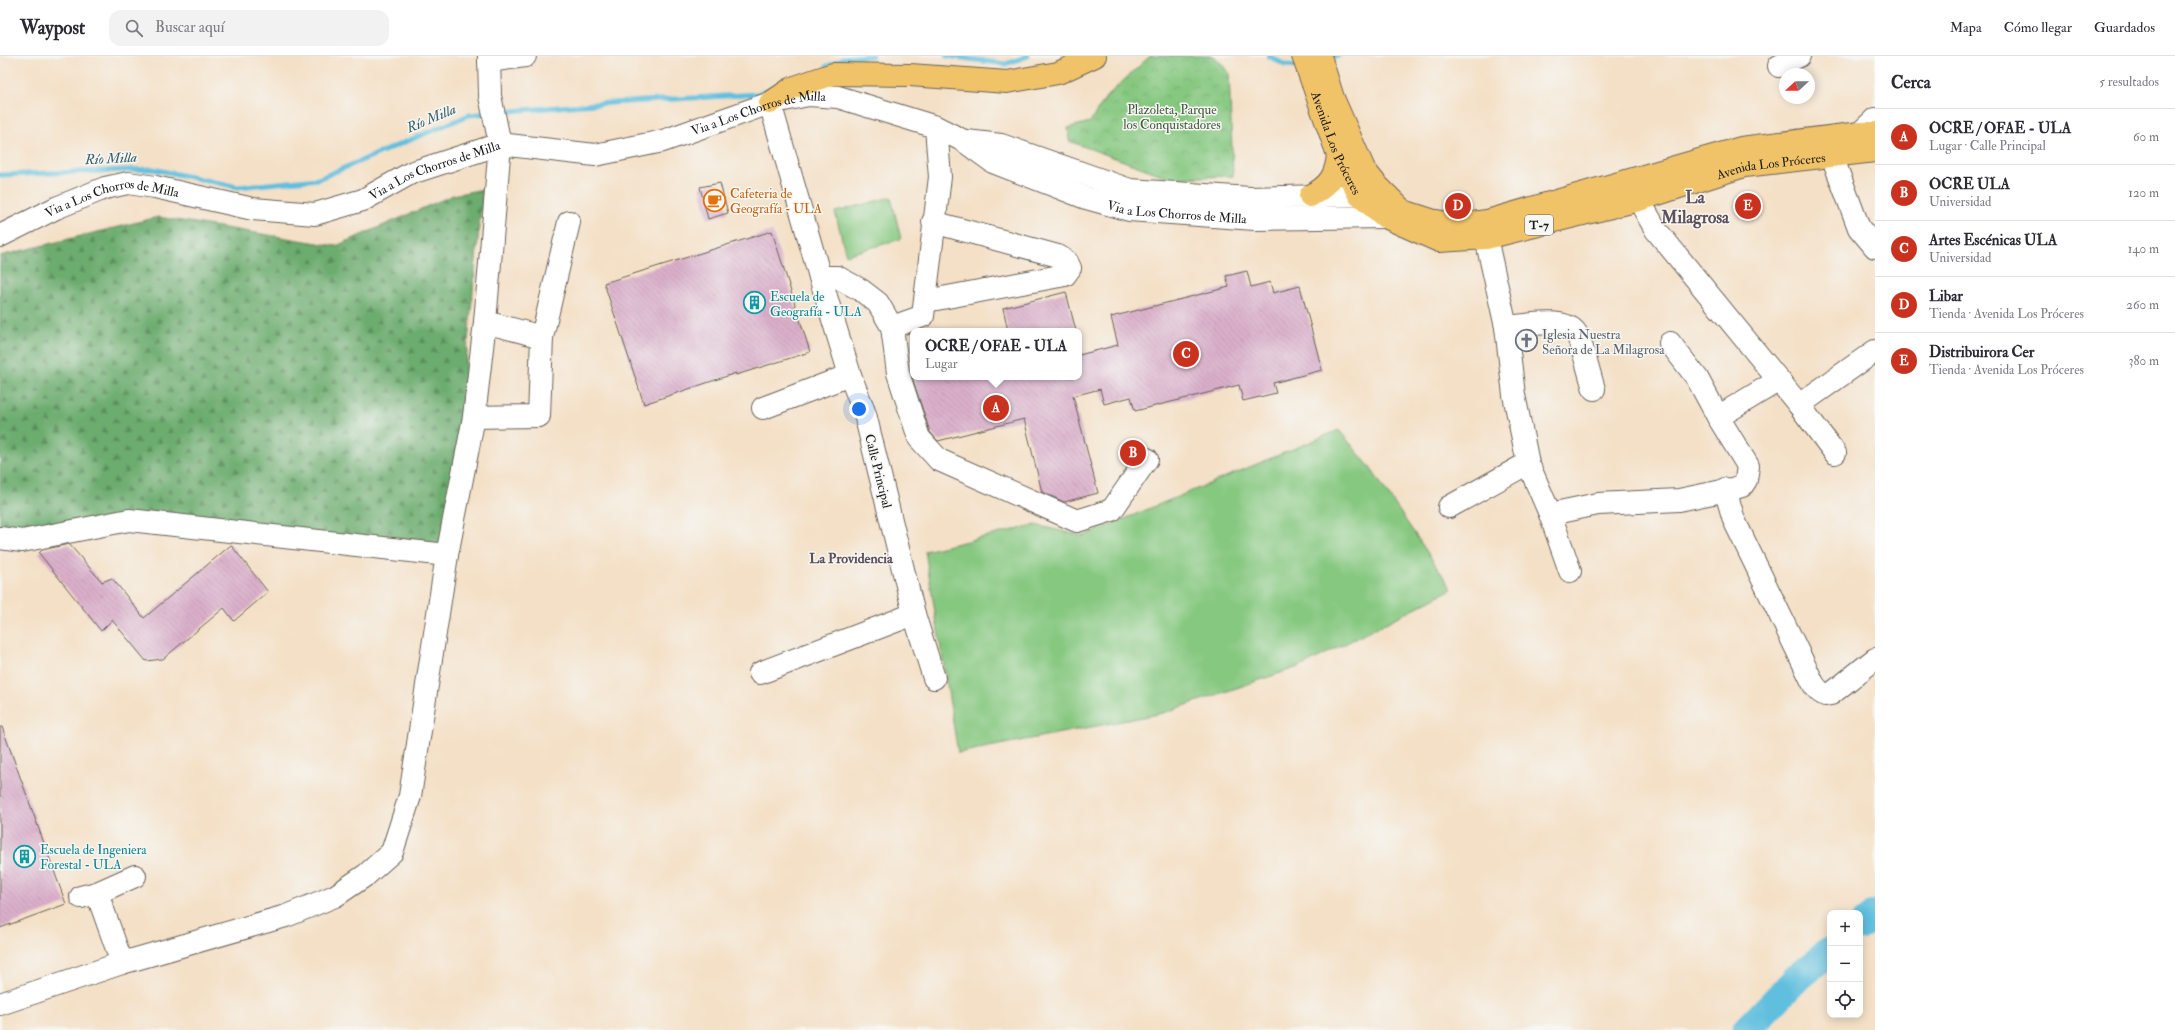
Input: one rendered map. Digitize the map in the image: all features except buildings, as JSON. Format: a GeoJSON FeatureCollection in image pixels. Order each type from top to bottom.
{"type":"FeatureCollection","features":[{"type":"Feature","properties":{"kind":"highway"},"geometry":{"type":"LineString","coordinates":[[770,103],[792,88],[833,74],[910,75],[1007,82],[1058,74],[1095,56]]}},
{"type":"Feature","properties":{"kind":"highway","name":"Avenida Los Próceres"},"geometry":{"type":"LineString","coordinates":[[1303,56],[1338,155],[1368,189],[1394,214],[1439,240],[1486,238],[1639,200],[1744,166],[1875,151]]}},
{"type":"Feature","properties":{"kind":"highway","name":"Avenida Los Próceres"},"geometry":{"type":"LineString","coordinates":[[1320,56],[1333,98],[1364,169],[1368,189]]}},
{"type":"Feature","properties":{"kind":"highway","name":"Avenida Los Próceres"},"geometry":{"type":"LineString","coordinates":[[1394,214],[1458,225],[1488,221],[1741,148],[1870,128]]}},
{"type":"Feature","properties":{"kind":"highway"},"geometry":{"type":"LineString","coordinates":[[1310,196],[1322,190],[1331,182],[1337,169],[1338,155]]}},
{"type":"Feature","properties":{"kind":"street"},"geometry":{"type":"LineString","coordinates":[[0,1004],[122,964],[293,914],[335,896],[366,875],[392,852],[410,796],[447,555],[474,417],[485,322],[498,133],[490,96],[489,58],[525,56]]}},
{"type":"Feature","properties":{"kind":"street"},"geometry":{"type":"LineString","coordinates":[[1779,66],[1799,56]]}},
{"type":"Feature","properties":{"kind":"street","name":"Via a Los Chorros de Milla"},"geometry":{"type":"LineString","coordinates":[[0,236],[56,208],[105,188],[128,183],[155,187],[253,210],[315,214],[363,200],[411,173],[498,133],[595,155],[663,141],[770,103],[808,95],[838,97],[936,127],[964,141],[993,162],[1086,198],[1129,210],[1255,219],[1394,214]]}},
{"type":"Feature","properties":{"kind":"street","name":"Calle Principal"},"geometry":{"type":"LineString","coordinates":[[770,103],[820,277],[850,375],[865,414],[914,614],[934,678]]}},
{"type":"Feature","properties":{"kind":"street"},"geometry":{"type":"LineString","coordinates":[[892,327],[923,316],[926,301],[933,222],[940,177],[936,127]]}},
{"type":"Feature","properties":{"kind":"street","name":"Via a Los Chorros de Milla"},"geometry":{"type":"LineString","coordinates":[[964,141],[1001,145],[1130,190],[1250,198],[1310,196],[1368,189]]}},
{"type":"Feature","properties":{"kind":"street"},"geometry":{"type":"LineString","coordinates":[[1832,156],[1859,228],[1875,247]]}},
{"type":"Feature","properties":{"kind":"street"},"geometry":{"type":"LineString","coordinates":[[1639,200],[1656,230],[1779,380],[1835,453]]}},
{"type":"Feature","properties":{"kind":"street"},"geometry":{"type":"LineString","coordinates":[[474,417],[539,416],[542,337],[569,222]]}},
{"type":"Feature","properties":{"kind":"street"},"geometry":{"type":"LineString","coordinates":[[926,301],[1065,275],[1070,268],[1067,262],[1058,256],[933,222]]}},
{"type":"Feature","properties":{"kind":"street"},"geometry":{"type":"LineString","coordinates":[[1486,238],[1506,327],[1514,395],[1528,463],[1550,514],[1570,571]]}},
{"type":"Feature","properties":{"kind":"street"},"geometry":{"type":"LineString","coordinates":[[820,277],[837,277],[861,290],[878,304],[892,327],[898,373],[919,438],[939,460],[1076,521],[1112,510],[1147,458]]}},
{"type":"Feature","properties":{"kind":"street"},"geometry":{"type":"LineString","coordinates":[[485,322],[542,337]]}},
{"type":"Feature","properties":{"kind":"street"},"geometry":{"type":"LineString","coordinates":[[1506,327],[1558,323],[1568,326],[1576,333],[1594,389]]}},
{"type":"Feature","properties":{"kind":"street"},"geometry":{"type":"LineString","coordinates":[[1550,514],[1598,504],[1679,500],[1742,486],[1749,474],[1748,466],[1718,417],[1697,378],[1670,343]]}},
{"type":"Feature","properties":{"kind":"street"},"geometry":{"type":"LineString","coordinates":[[1799,405],[1875,351]]}},
{"type":"Feature","properties":{"kind":"street"},"geometry":{"type":"LineString","coordinates":[[763,408],[850,375]]}},
{"type":"Feature","properties":{"kind":"street"},"geometry":{"type":"LineString","coordinates":[[1718,417],[1779,380]]}},
{"type":"Feature","properties":{"kind":"street"},"geometry":{"type":"LineString","coordinates":[[1449,507],[1528,463]]}},
{"type":"Feature","properties":{"kind":"street"},"geometry":{"type":"LineString","coordinates":[[1725,489],[1734,520],[1814,684],[1820,692],[1825,695],[1831,694],[1875,659]]}},
{"type":"Feature","properties":{"kind":"street"},"geometry":{"type":"LineString","coordinates":[[0,538],[22,541],[129,520],[447,555]]}},
{"type":"Feature","properties":{"kind":"street"},"geometry":{"type":"LineString","coordinates":[[760,673],[914,614]]}},
{"type":"Feature","properties":{"kind":"street"},"geometry":{"type":"LineString","coordinates":[[122,964],[89,895],[136,876]]}},
{"type":"Feature","properties":{"kind":"green space","name":"Plazoleta, Parque los Conquistadores"},"geometry":{"type":"Polygon","coordinates":[[[1150,56],[1214,56],[1229,72],[1233,176],[1170,178],[1069,141],[1068,128],[1090,122],[1106,97],[1150,56]]]}},
{"type":"Feature","properties":{"kind":"green space"},"geometry":{"type":"Polygon","coordinates":[[[483,189],[447,555],[129,520],[0,536],[0,256],[158,217],[336,246],[453,195],[483,189]]]}},
{"type":"Feature","properties":{"kind":"green space"},"geometry":{"type":"Polygon","coordinates":[[[891,197],[901,239],[846,255],[835,212],[891,197]]]}},
{"type":"Feature","properties":{"kind":"green space"},"geometry":{"type":"Polygon","coordinates":[[[1339,430],[1369,466],[1452,589],[1304,665],[1163,713],[958,753],[925,551],[1035,525],[1083,536],[1339,430]]]}},
{"type":"Feature","properties":{"kind":"waterway","name":"Río Milla"},"geometry":{"type":"LineString","coordinates":[[827,66],[846,58],[872,56]]}},
{"type":"Feature","properties":{"kind":"waterway","name":"Río Milla"},"geometry":{"type":"LineString","coordinates":[[947,56],[1006,64],[1028,56]]}},
{"type":"Feature","properties":{"kind":"waterway","name":"Río Milla"},"geometry":{"type":"LineString","coordinates":[[1269,56],[1285,65],[1299,66]]}},
{"type":"Feature","properties":{"kind":"waterway","name":"Río Milla"},"geometry":{"type":"LineString","coordinates":[[1327,58],[1338,56]]}},
{"type":"Feature","properties":{"kind":"waterway","name":"Río Milla"},"geometry":{"type":"LineString","coordinates":[[499,112],[595,104],[758,94],[777,86]]}},
{"type":"Feature","properties":{"kind":"waterway","name":"Río Milla"},"geometry":{"type":"LineString","coordinates":[[0,175],[153,169],[238,187],[318,179],[469,115],[489,113]]}},
{"type":"Feature","properties":{"kind":"waterway"},"geometry":{"type":"LineString","coordinates":[[1863,925],[1875,915]]}},
{"type":"Feature","properties":{"kind":"waterway"},"geometry":{"type":"LineString","coordinates":[[1747,1030],[1799,976],[1827,953]]}},
{"type":"Feature","properties":{"kind":"place","name":"Cafeteria de Geografía - ULA"},"geometry":{"type":"Point","coordinates":[714,200]}},
{"type":"Feature","properties":{"kind":"place","name":"Libar"},"geometry":{"type":"Point","coordinates":[1458,206]}},
{"type":"Feature","properties":{"kind":"place","name":"Distribuirora Cer"},"geometry":{"type":"Point","coordinates":[1748,206]}},
{"type":"Feature","properties":{"kind":"place","name":"Escuela de Geografía - ULA"},"geometry":{"type":"Point","coordinates":[754,303]}},
{"type":"Feature","properties":{"kind":"place","name":"Iglesia Nuestra Señora de La Milagrosa"},"geometry":{"type":"Point","coordinates":[1526,341]}},
{"type":"Feature","properties":{"kind":"place","name":"Artes Escénicas ULA"},"geometry":{"type":"Point","coordinates":[1186,354]}},
{"type":"Feature","properties":{"kind":"place","name":"OCRE / OFAE - ULA"},"geometry":{"type":"Point","coordinates":[996,408]}},
{"type":"Feature","properties":{"kind":"place","name":"OCRE ULA"},"geometry":{"type":"Point","coordinates":[1133,453]}},
{"type":"Feature","properties":{"kind":"place","name":"Escuela de Ingeniera Forestal - ULA"},"geometry":{"type":"Point","coordinates":[24,856]}},
{"type":"Feature","properties":{"kind":"district","name":"La Milagrosa"},"geometry":{"type":"Point","coordinates":[1695,207]}},
{"type":"Feature","properties":{"kind":"district","name":"La Providencia"},"geometry":{"type":"Point","coordinates":[851,558]}}]}
